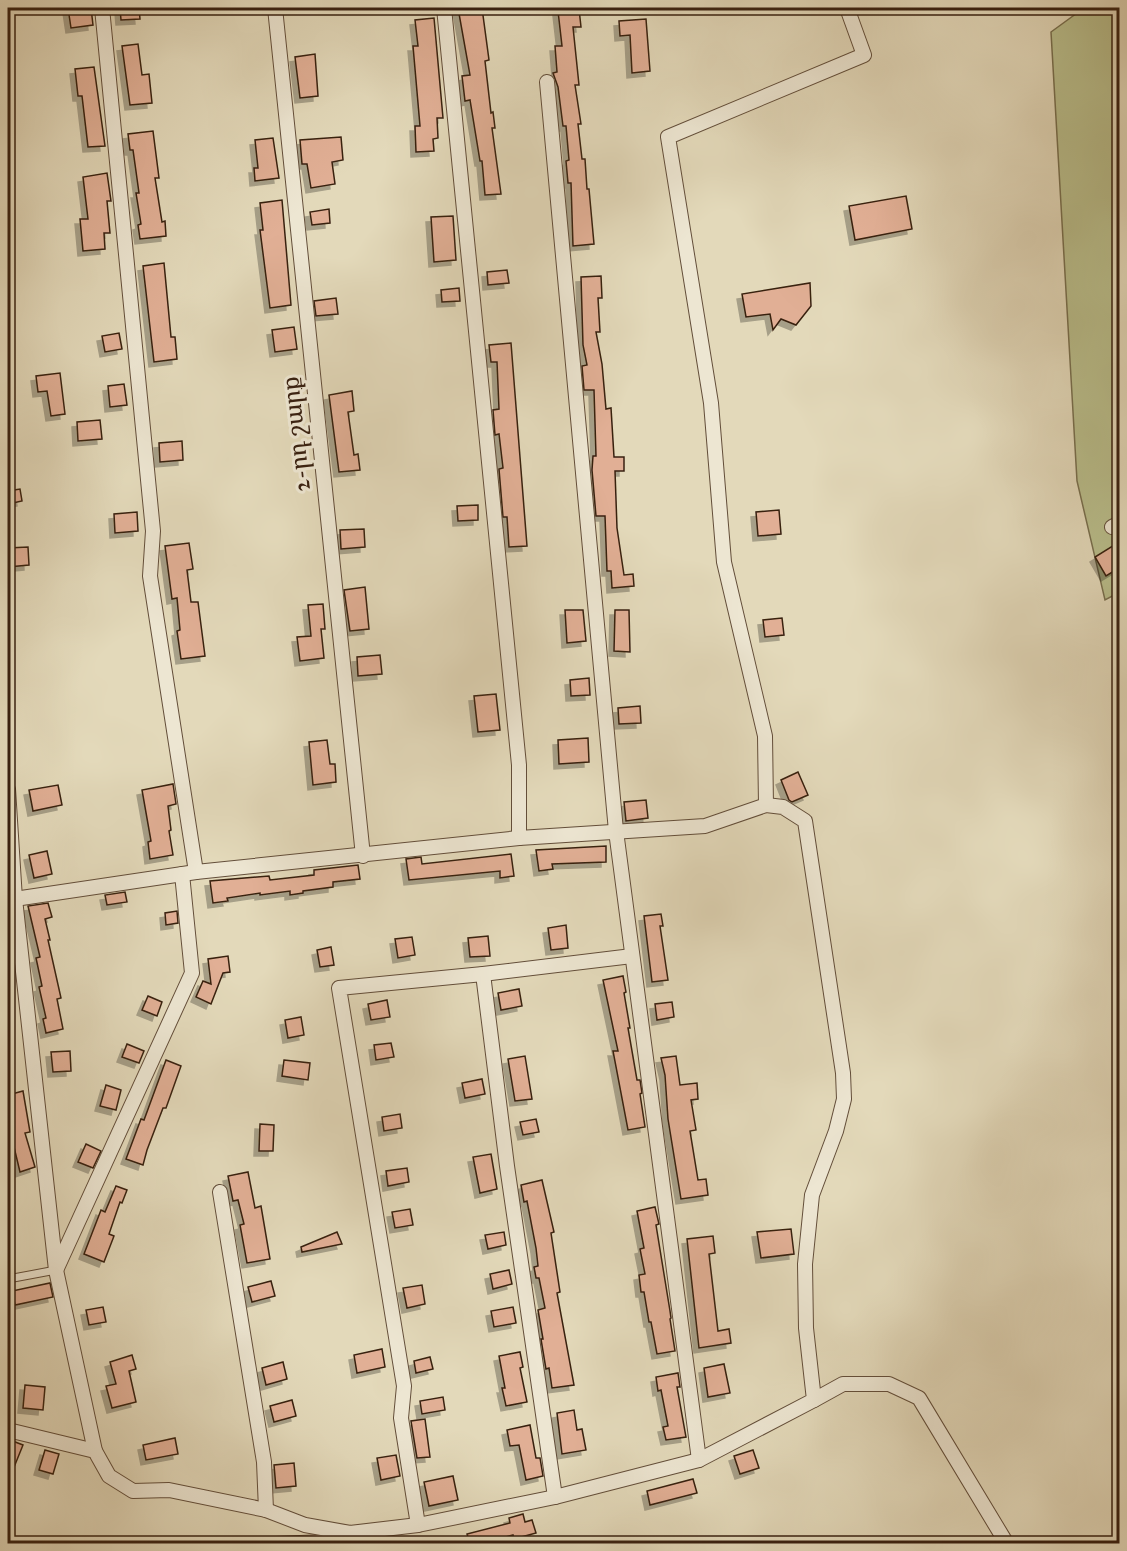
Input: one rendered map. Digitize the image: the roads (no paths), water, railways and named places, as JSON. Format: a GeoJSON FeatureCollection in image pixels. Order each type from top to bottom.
{"type":"FeatureCollection","features":[{"type":"Feature","properties":{"kind":"street"},"geometry":{"type":"LineString","coordinates":[[102,8],[153,531],[150,576],[196,872]]}},
{"type":"Feature","properties":{"kind":"street","name":"2-րդ շարք"},"geometry":{"type":"LineString","coordinates":[[275,8],[363,856]]}},
{"type":"Feature","properties":{"kind":"street"},"geometry":{"type":"LineString","coordinates":[[444,8],[519,765],[519,838]]}},
{"type":"Feature","properties":{"kind":"street"},"geometry":{"type":"LineString","coordinates":[[766,805],[765,736],[724,562],[711,403],[668,137],[864,54],[848,8]]}},
{"type":"Feature","properties":{"kind":"street"},"geometry":{"type":"LineString","coordinates":[[547,82],[616,831],[699,1460]]}},
{"type":"Feature","properties":{"kind":"street"},"geometry":{"type":"LineString","coordinates":[[8,789],[11,899],[56,1270],[95,1451],[109,1476],[133,1491],[169,1490],[266,1510],[305,1525],[350,1533]]}},
{"type":"Feature","properties":{"kind":"street"},"geometry":{"type":"LineString","coordinates":[[11,899],[196,872],[519,838],[705,826],[766,805],[783,807],[805,821],[843,1073],[844,1099],[837,1131],[812,1195],[805,1264],[806,1328],[814,1400]]}},
{"type":"Feature","properties":{"kind":"street"},"geometry":{"type":"LineString","coordinates":[[56,1270],[192,973],[182,874]]}},
{"type":"Feature","properties":{"kind":"street"},"geometry":{"type":"LineString","coordinates":[[418,1525],[401,1418],[404,1386],[339,988],[632,956]]}},
{"type":"Feature","properties":{"kind":"street"},"geometry":{"type":"LineString","coordinates":[[483,974],[507,1166],[555,1497]]}},
{"type":"Feature","properties":{"kind":"street"},"geometry":{"type":"LineString","coordinates":[[220,1192],[264,1462],[266,1510]]}},
{"type":"Feature","properties":{"kind":"street"},"geometry":{"type":"LineString","coordinates":[[276,1544],[324,1542],[350,1533],[418,1525],[555,1497],[699,1460],[843,1384],[889,1384],[919,1398],[1007,1544]]}},
{"type":"Feature","properties":{"kind":"street"},"geometry":{"type":"LineString","coordinates":[[8,1430],[95,1451]]}},
{"type":"Feature","properties":{"kind":"lane"},"geometry":{"type":"LineString","coordinates":[[8,1280],[56,1270]]}}]}
